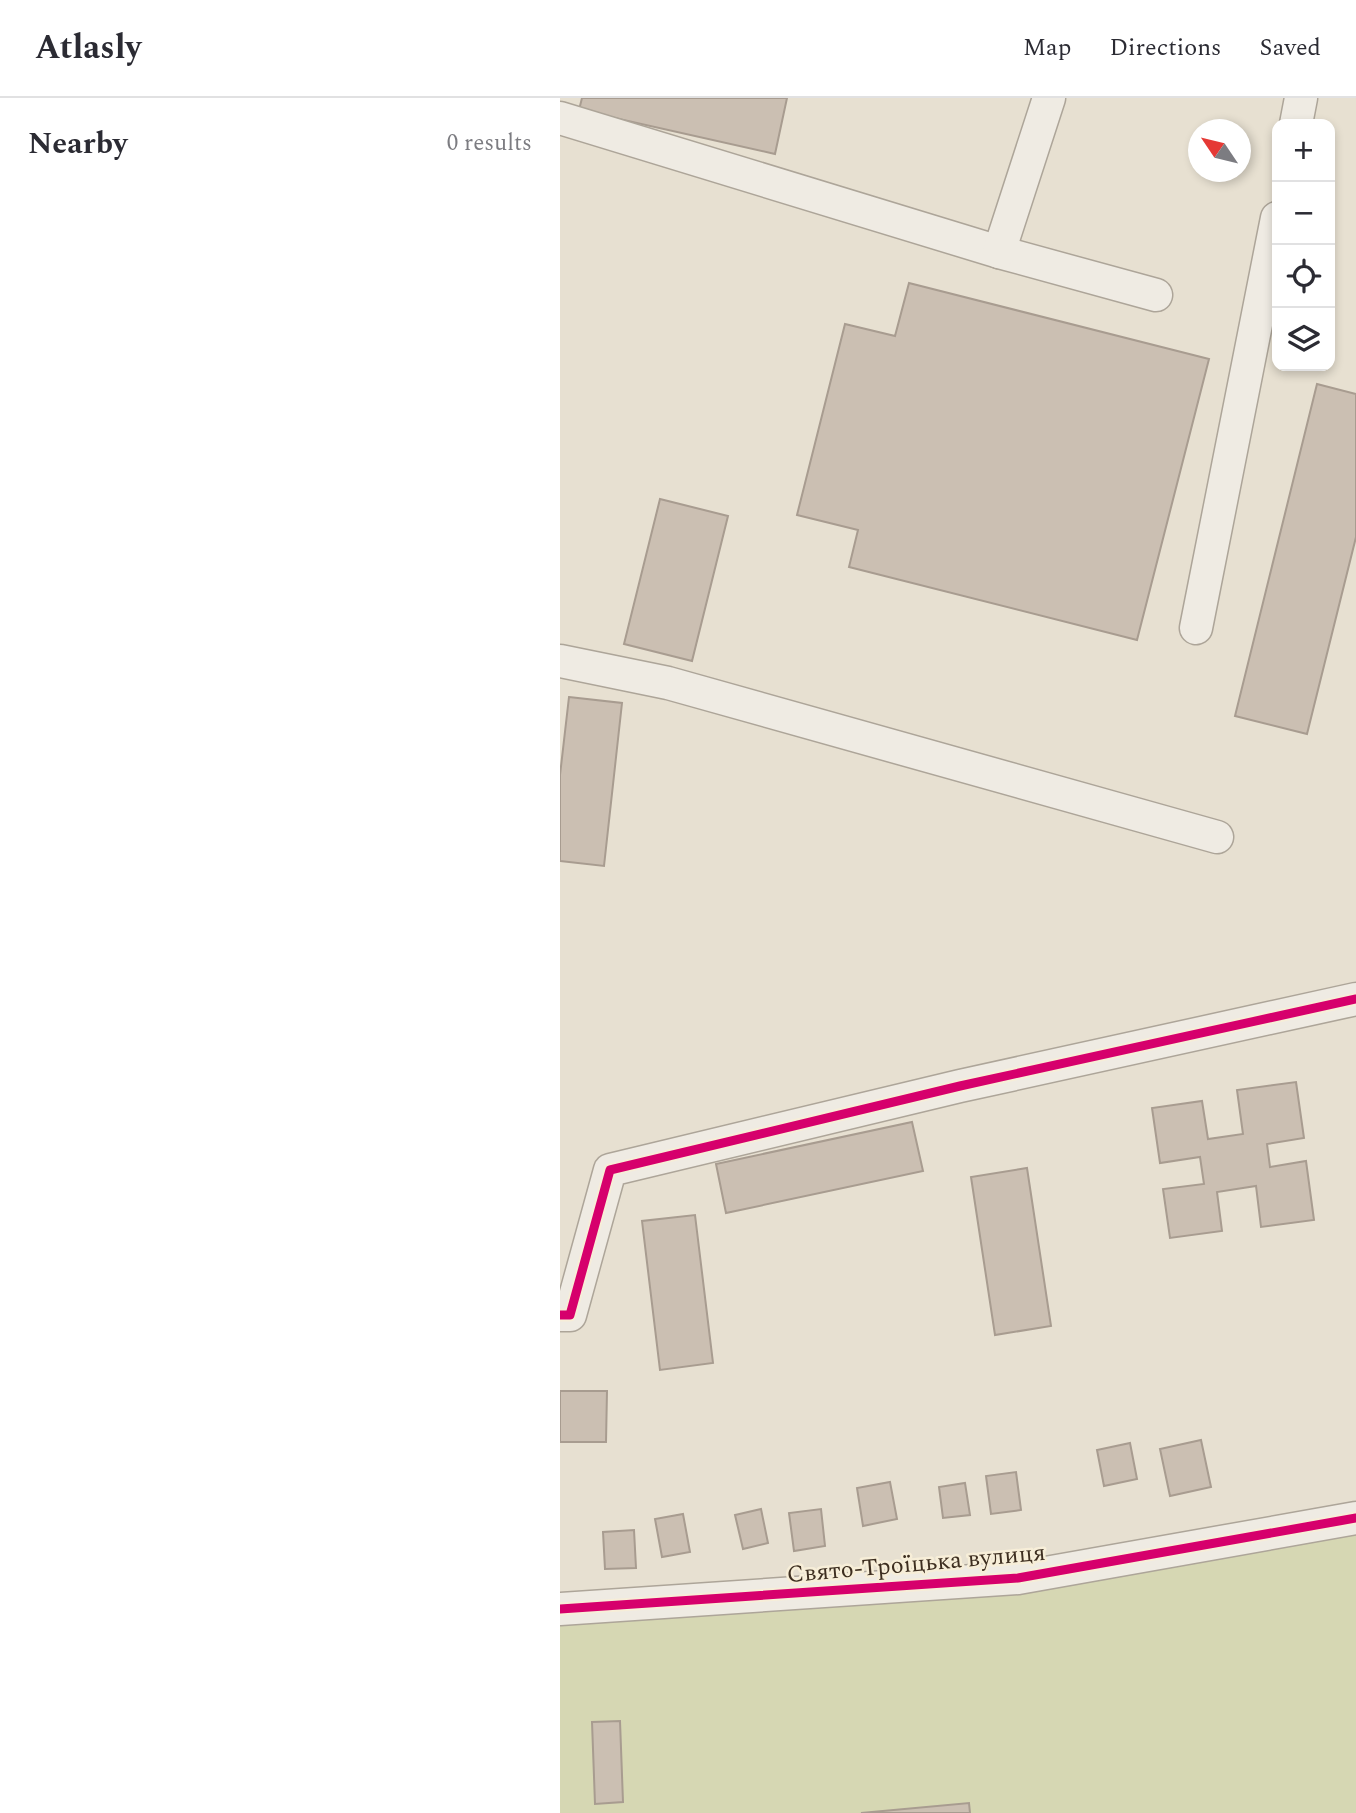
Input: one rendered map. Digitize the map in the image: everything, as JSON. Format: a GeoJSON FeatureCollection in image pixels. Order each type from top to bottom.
{"type":"FeatureCollection","features":[{"type":"Feature","properties":{"kind":"street"},"geometry":{"type":"LineString","coordinates":[[999,252],[1049,98]]}},
{"type":"Feature","properties":{"kind":"street"},"geometry":{"type":"LineString","coordinates":[[1297,119],[1301,98]]}},
{"type":"Feature","properties":{"kind":"street"},"geometry":{"type":"LineString","coordinates":[[560,118],[999,252],[1156,295]]}},
{"type":"Feature","properties":{"kind":"street"},"geometry":{"type":"LineString","coordinates":[[1196,628],[1272,243]]}},
{"type":"Feature","properties":{"kind":"street"},"geometry":{"type":"LineString","coordinates":[[560,661],[668,683],[1217,837]]}},
{"type":"Feature","properties":{"kind":"street"},"geometry":{"type":"LineString","coordinates":[[560,1315],[570,1315],[610,1170],[960,1086],[1356,999]]}},
{"type":"Feature","properties":{"kind":"street","name":"Свято-Троїцька вулиця"},"geometry":{"type":"LineString","coordinates":[[560,1609],[1018,1578],[1356,1518]]}},
{"type":"Feature","properties":{"kind":"green space"},"geometry":{"type":"Polygon","coordinates":[[[1356,1518],[1356,1813],[560,1813],[560,1609],[1018,1578],[1356,1518]]]}},
{"type":"Feature","properties":{"kind":"building"},"geometry":{"type":"Polygon","coordinates":[[[582,98],[787,98],[775,154],[579,110],[582,98]]]}},
{"type":"Feature","properties":{"kind":"building"},"geometry":{"type":"Polygon","coordinates":[[[909,283],[1209,359],[1137,640],[849,567],[858,530],[797,515],[845,324],[895,336],[909,283]]]}},
{"type":"Feature","properties":{"kind":"building"},"geometry":{"type":"Polygon","coordinates":[[[1317,384],[1356,394],[1356,537],[1307,734],[1235,716],[1317,384]]]}},
{"type":"Feature","properties":{"kind":"building"},"geometry":{"type":"Polygon","coordinates":[[[660,499],[728,516],[692,661],[624,644],[660,499]]]}},
{"type":"Feature","properties":{"kind":"building"},"geometry":{"type":"Polygon","coordinates":[[[569,697],[622,703],[604,866],[560,861],[560,775],[569,697]]]}},
{"type":"Feature","properties":{"kind":"building"},"geometry":{"type":"Polygon","coordinates":[[[1296,1082],[1304,1138],[1267,1144],[1270,1167],[1306,1161],[1314,1220],[1261,1227],[1256,1186],[1217,1192],[1222,1231],[1170,1238],[1163,1189],[1204,1184],[1200,1157],[1160,1163],[1152,1108],[1202,1101],[1208,1139],[1243,1134],[1237,1090],[1296,1082]]]}},
{"type":"Feature","properties":{"kind":"building"},"geometry":{"type":"Polygon","coordinates":[[[912,1122],[923,1171],[726,1213],[716,1164],[912,1122]]]}},
{"type":"Feature","properties":{"kind":"building"},"geometry":{"type":"Polygon","coordinates":[[[1027,1168],[1051,1326],[995,1335],[971,1177],[1027,1168]]]}},
{"type":"Feature","properties":{"kind":"building"},"geometry":{"type":"Polygon","coordinates":[[[695,1215],[713,1363],[660,1370],[642,1221],[695,1215]]]}},
{"type":"Feature","properties":{"kind":"building"},"geometry":{"type":"Polygon","coordinates":[[[560,1391],[607,1391],[606,1442],[560,1442],[560,1391]]]}},
{"type":"Feature","properties":{"kind":"building"},"geometry":{"type":"Polygon","coordinates":[[[1201,1440],[1211,1487],[1170,1496],[1160,1449],[1201,1440]]]}},
{"type":"Feature","properties":{"kind":"building"},"geometry":{"type":"Polygon","coordinates":[[[1130,1443],[1137,1479],[1104,1486],[1097,1450],[1130,1443]]]}},
{"type":"Feature","properties":{"kind":"building"},"geometry":{"type":"Polygon","coordinates":[[[1016,1472],[1021,1510],[991,1514],[986,1476],[1016,1472]]]}},
{"type":"Feature","properties":{"kind":"building"},"geometry":{"type":"Polygon","coordinates":[[[890,1482],[897,1519],[863,1526],[857,1488],[890,1482]]]}},
{"type":"Feature","properties":{"kind":"building"},"geometry":{"type":"Polygon","coordinates":[[[965,1483],[970,1515],[943,1518],[939,1487],[965,1483]]]}},
{"type":"Feature","properties":{"kind":"building"},"geometry":{"type":"Polygon","coordinates":[[[761,1509],[768,1543],[743,1549],[735,1515],[761,1509]]]}},
{"type":"Feature","properties":{"kind":"building"},"geometry":{"type":"Polygon","coordinates":[[[821,1509],[825,1546],[794,1551],[789,1513],[821,1509]]]}},
{"type":"Feature","properties":{"kind":"building"},"geometry":{"type":"Polygon","coordinates":[[[683,1514],[690,1552],[662,1557],[655,1519],[683,1514]]]}},
{"type":"Feature","properties":{"kind":"building"},"geometry":{"type":"Polygon","coordinates":[[[634,1530],[636,1568],[605,1569],[603,1532],[634,1530]]]}},
{"type":"Feature","properties":{"kind":"building"},"geometry":{"type":"Polygon","coordinates":[[[620,1721],[623,1802],[595,1804],[592,1722],[620,1721]]]}},
{"type":"Feature","properties":{"kind":"building"},"geometry":{"type":"Polygon","coordinates":[[[969,1803],[970,1813],[861,1813],[969,1803]]]}},
{"type":"Feature","properties":{"kind":"cycle path"},"geometry":{"type":"LineString","coordinates":[[560,1315],[570,1315],[610,1170],[960,1086],[1356,999]]}},
{"type":"Feature","properties":{"kind":"cycle path"},"geometry":{"type":"LineString","coordinates":[[560,1609],[1018,1578],[1356,1518]]}}]}
